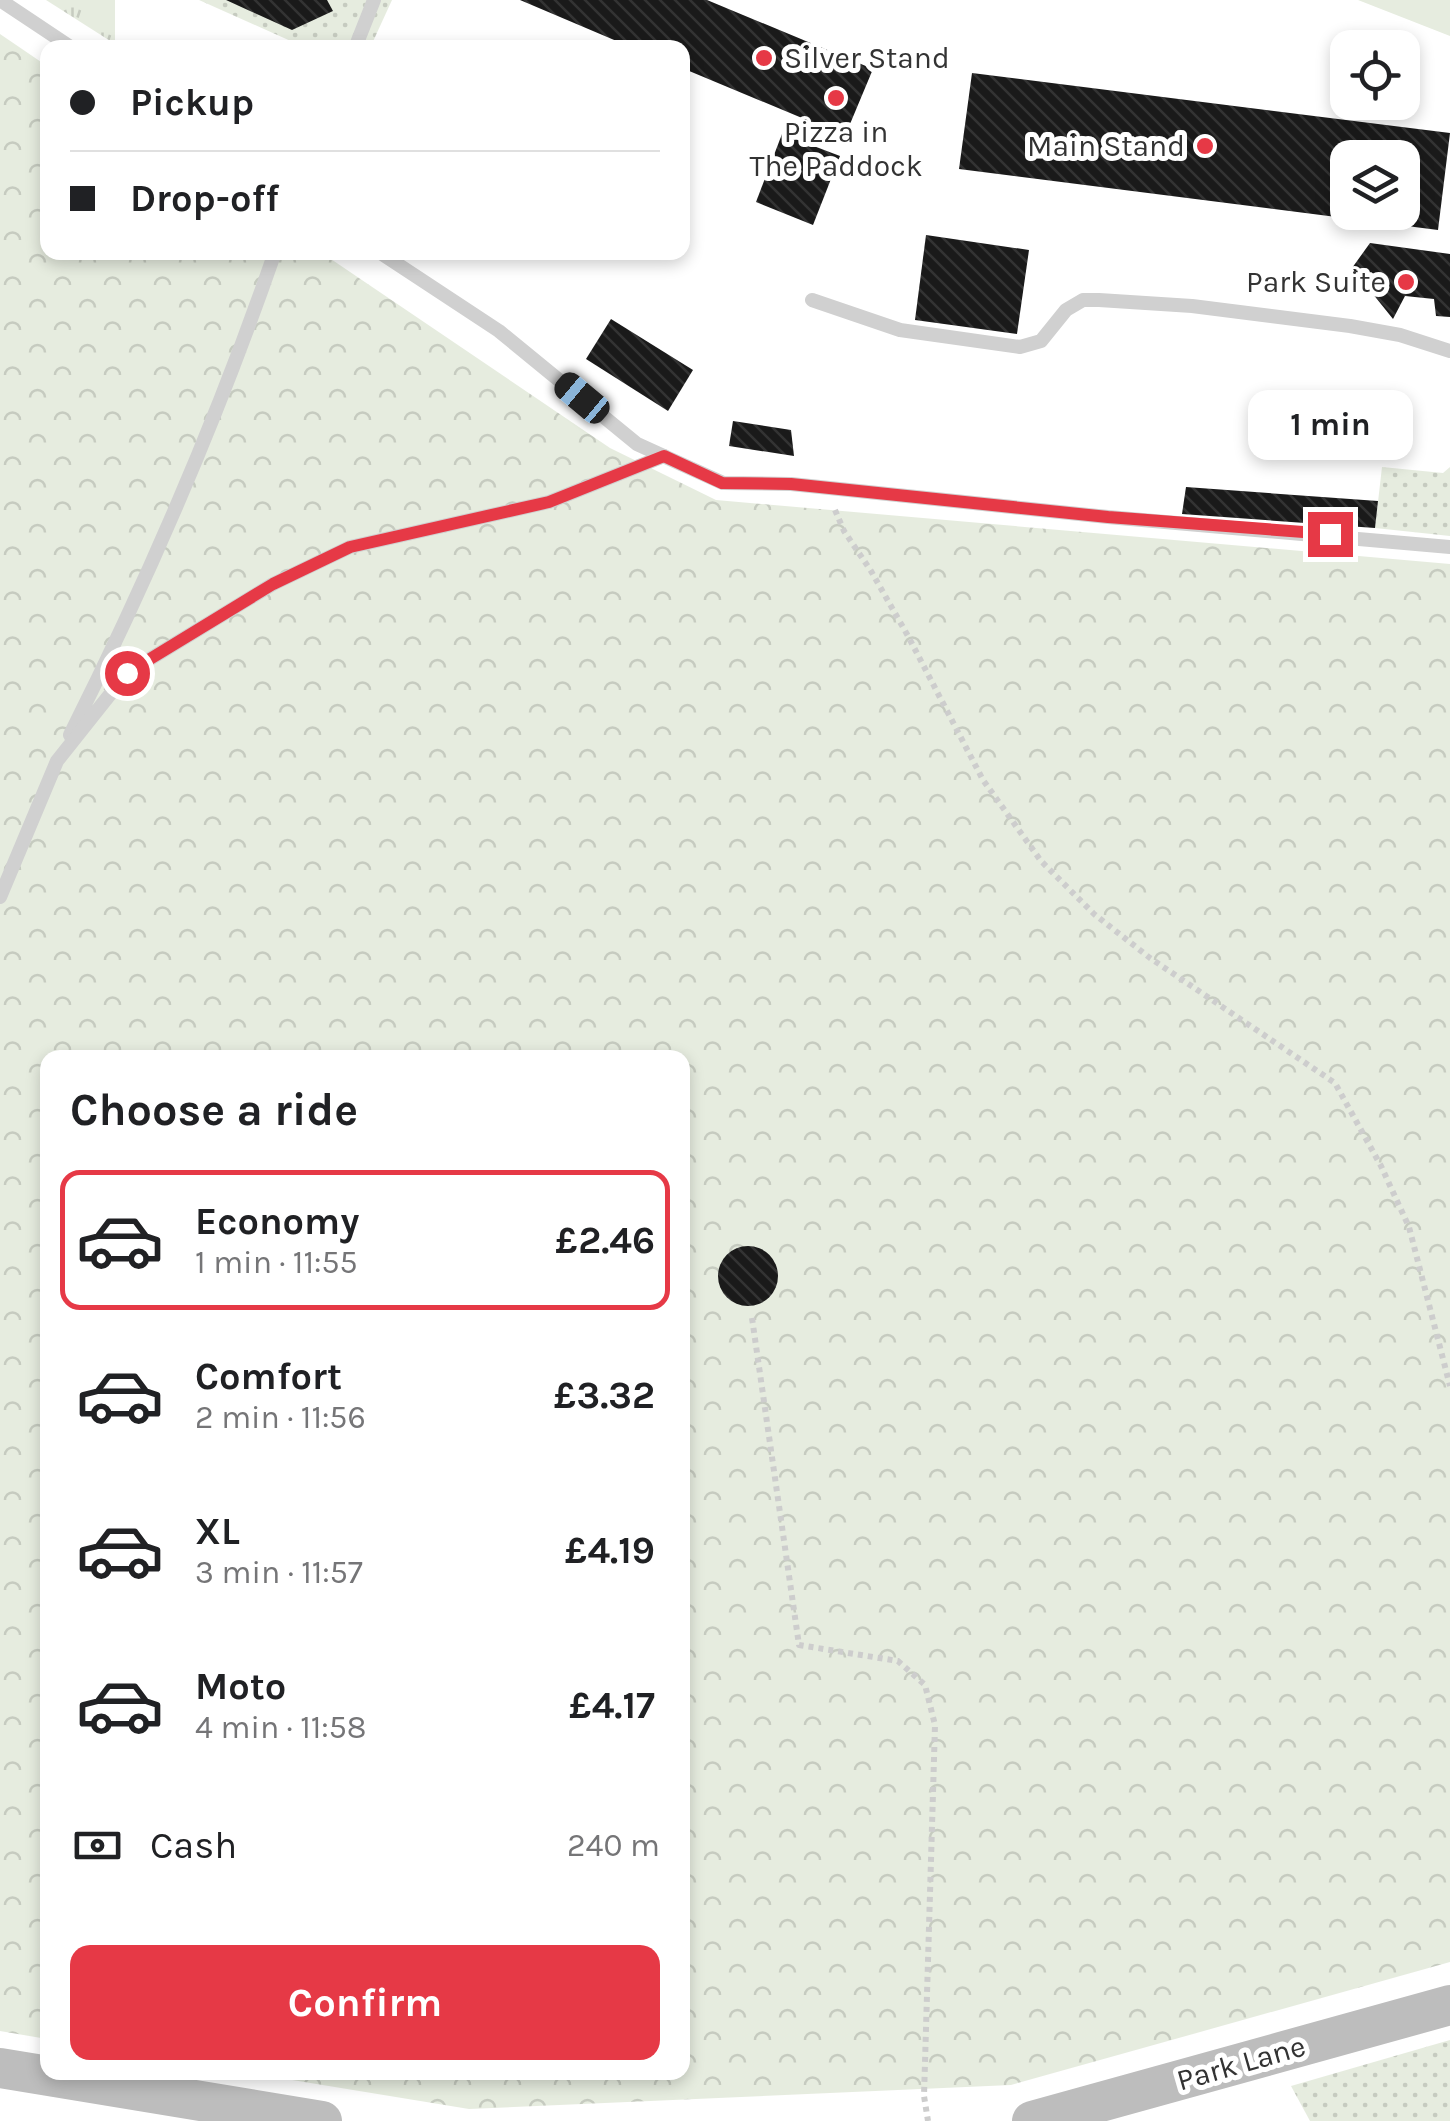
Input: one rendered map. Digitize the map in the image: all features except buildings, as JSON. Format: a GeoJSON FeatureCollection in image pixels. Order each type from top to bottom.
{"type":"FeatureCollection","features":[{"type":"Feature","properties":{"kind":"main road","name":"Park Lane"},"geometry":{"type":"LineString","coordinates":[[1032,2121],[1450,2004]]}},
{"type":"Feature","properties":{"kind":"main road"},"geometry":{"type":"LineString","coordinates":[[0,2068],[40,2075]]}},
{"type":"Feature","properties":{"kind":"main road"},"geometry":{"type":"LineString","coordinates":[[73,2080],[322,2121]]}},
{"type":"Feature","properties":{"kind":"lane"},"geometry":{"type":"LineString","coordinates":[[0,0],[60,40]]}},
{"type":"Feature","properties":{"kind":"lane"},"geometry":{"type":"LineString","coordinates":[[357,40],[374,0]]}},
{"type":"Feature","properties":{"kind":"lane"},"geometry":{"type":"LineString","coordinates":[[0,897],[57,762],[128,618],[272,260]]}},
{"type":"Feature","properties":{"kind":"lane"},"geometry":{"type":"LineString","coordinates":[[392,260],[499,331],[637,444],[722,483],[825,488],[1450,547]]}},
{"type":"Feature","properties":{"kind":"lane"},"geometry":{"type":"LineString","coordinates":[[812,300],[900,330],[1020,346],[1040,341],[1066,310],[1083,300],[1099,300],[1192,306],[1350,326],[1400,335],[1450,351]]}},
{"type":"Feature","properties":{"kind":"lane"},"geometry":{"type":"LineString","coordinates":[[57,762],[127,673],[273,584],[350,547],[549,502],[664,456]]}},
{"type":"Feature","properties":{"kind":"path"},"geometry":{"type":"LineString","coordinates":[[825,488],[844,531],[899,620],[983,780],[1041,860],[1094,914],[1150,958],[1335,1083],[1409,1227],[1450,1386]]}},
{"type":"Feature","properties":{"kind":"path"},"geometry":{"type":"LineString","coordinates":[[752,1318],[798,1644],[898,1661],[925,1685],[935,1725],[924,2096],[928,2121]]}},
{"type":"Feature","properties":{"kind":"green space"},"geometry":{"type":"Polygon","coordinates":[[[46,0],[115,0],[115,40],[109,40],[46,0]]]}},
{"type":"Feature","properties":{"kind":"green space"},"geometry":{"type":"Polygon","coordinates":[[[199,0],[392,0],[374,40],[288,40],[199,0]]]}},
{"type":"Feature","properties":{"kind":"green space"},"geometry":{"type":"Polygon","coordinates":[[[1358,0],[1450,0],[1450,36],[1358,0]]]}},
{"type":"Feature","properties":{"kind":"green space"},"geometry":{"type":"Polygon","coordinates":[[[0,34],[40,61],[40,260],[332,260],[610,448],[716,500],[1450,564],[1450,1962],[1011,2085],[469,2109],[293,2080],[690,2080],[690,1050],[40,1050],[40,2038],[0,2031],[0,34]]]}},
{"type":"Feature","properties":{"kind":"green space"},"geometry":{"type":"Polygon","coordinates":[[[1382,467],[1443,473],[1450,467],[1450,536],[1375,528],[1382,467]]]}},
{"type":"Feature","properties":{"kind":"green space"},"geometry":{"type":"Polygon","coordinates":[[[1450,2040],[1450,2121],[1310,2121],[1291,2086],[1450,2040]]]}},
{"type":"Feature","properties":{"kind":"place","name":"Silver Stand"},"geometry":{"type":"Point","coordinates":[764,58]}},
{"type":"Feature","properties":{"kind":"place","name":"Pizza in The Paddock"},"geometry":{"type":"Point","coordinates":[836,98]}},
{"type":"Feature","properties":{"kind":"place","name":"Main Stand"},"geometry":{"type":"Point","coordinates":[1205,146]}},
{"type":"Feature","properties":{"kind":"place","name":"Park Suite"},"geometry":{"type":"Point","coordinates":[1406,282]}},
{"type":"Feature","properties":{"kind":"route"},"geometry":{"type":"LineString","coordinates":[[127,673],[273,584],[350,547],[549,502],[664,456],[722,483],[791,484],[1108,517],[1330,534]]}}]}
